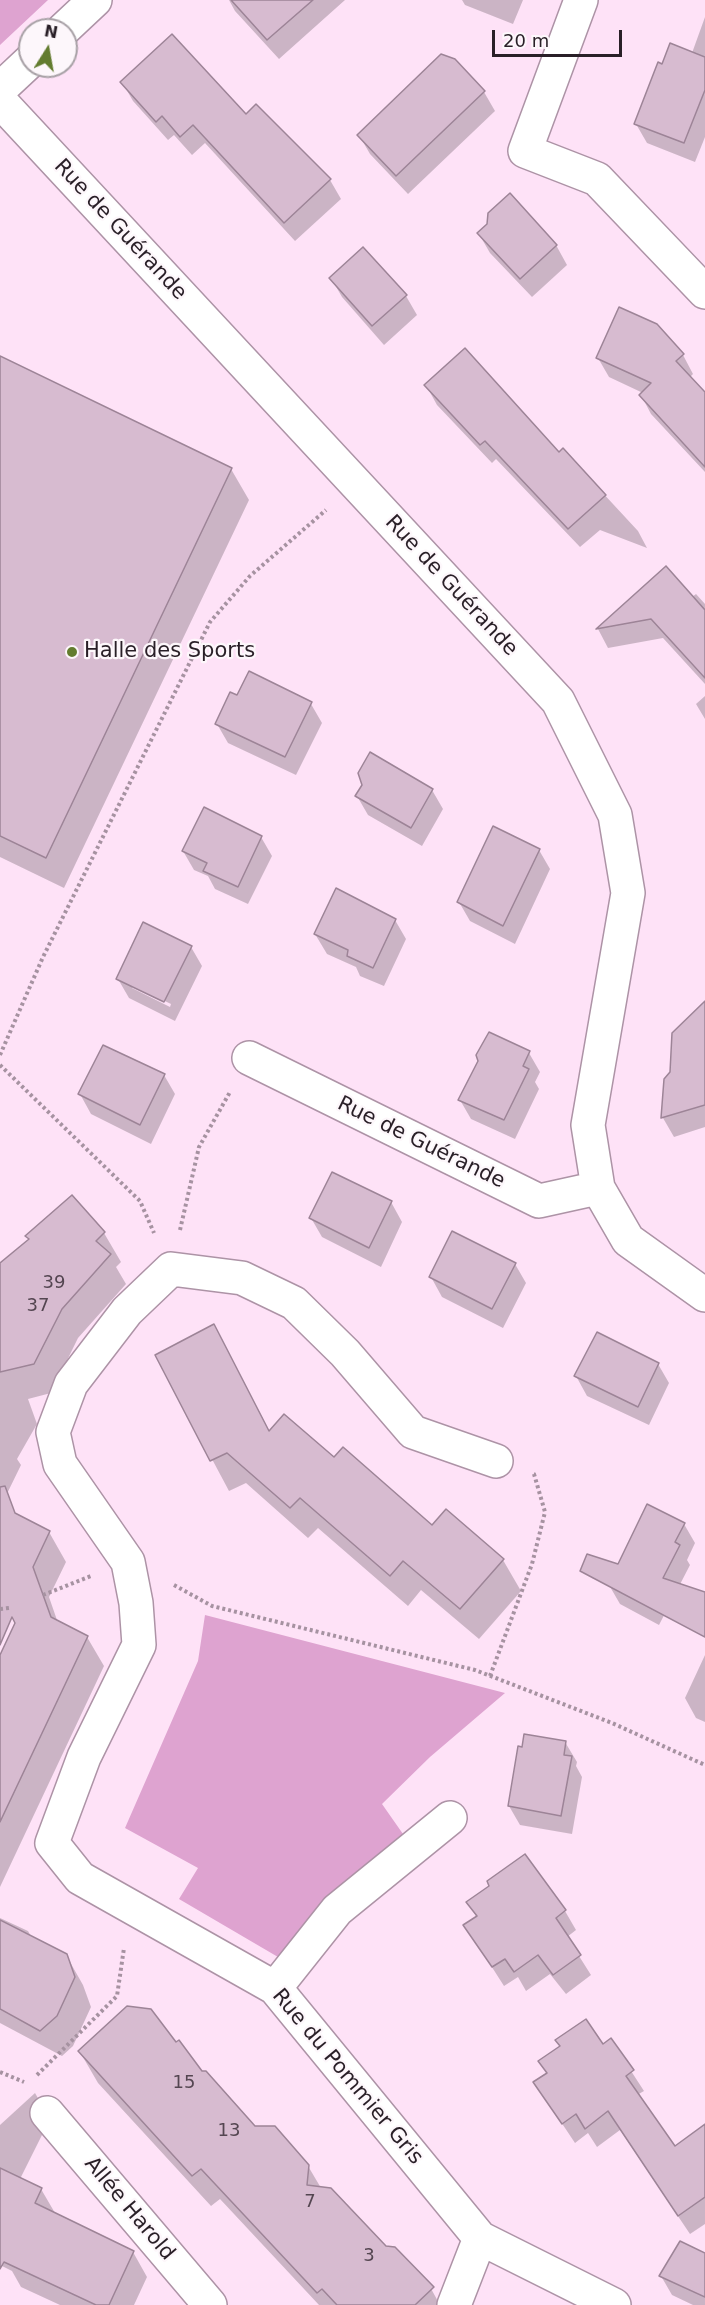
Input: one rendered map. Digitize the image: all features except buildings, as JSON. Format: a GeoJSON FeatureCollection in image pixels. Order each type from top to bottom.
{"type":"FeatureCollection","features":[{"type":"Feature","properties":{"kind":"street"},"geometry":{"type":"LineString","coordinates":[[76,18],[95,0]]}},
{"type":"Feature","properties":{"kind":"street"},"geometry":{"type":"LineString","coordinates":[[581,0],[525,152],[597,180],[705,292]]}},
{"type":"Feature","properties":{"kind":"street"},"geometry":{"type":"LineString","coordinates":[[0,89],[18,72]]}},
{"type":"Feature","properties":{"kind":"street","name":"Rue de Guérande"},"geometry":{"type":"LineString","coordinates":[[0,101],[558,701],[615,815],[627,893],[588,1125],[598,1188],[628,1240],[705,1295]]}},
{"type":"Feature","properties":{"kind":"street","name":"Rue de Guérande"},"geometry":{"type":"LineString","coordinates":[[249,1058],[539,1201],[598,1188]]}},
{"type":"Feature","properties":{"kind":"street"},"geometry":{"type":"LineString","coordinates":[[171,1269],[242,1278],[294,1303],[345,1353],[413,1432],[496,1461]]}},
{"type":"Feature","properties":{"kind":"street","name":"Rue du Pommier Gris"},"geometry":{"type":"LineString","coordinates":[[171,1269],[127,1311],[71,1384],[53,1432],[60,1464],[128,1562],[136,1603],[139,1645],[84,1757],[52,1843],[80,1878],[275,1988],[480,2238],[614,2305]]}},
{"type":"Feature","properties":{"kind":"street"},"geometry":{"type":"LineString","coordinates":[[275,1988],[337,1910],[450,1818]]}},
{"type":"Feature","properties":{"kind":"street","name":"Allée Harold"},"geometry":{"type":"LineString","coordinates":[[47,2113],[210,2305]]}},
{"type":"Feature","properties":{"kind":"street"},"geometry":{"type":"LineString","coordinates":[[454,2305],[480,2238]]}},
{"type":"Feature","properties":{"kind":"path"},"geometry":{"type":"LineString","coordinates":[[0,1055],[43,957],[210,622],[250,576],[356,483]]}},
{"type":"Feature","properties":{"kind":"path"},"geometry":{"type":"LineString","coordinates":[[171,1269],[199,1147],[249,1058]]}},
{"type":"Feature","properties":{"kind":"path"},"geometry":{"type":"LineString","coordinates":[[0,1065],[140,1201],[171,1269]]}},
{"type":"Feature","properties":{"kind":"path"},"geometry":{"type":"LineString","coordinates":[[490,1676],[532,1564],[545,1512],[534,1474],[496,1461]]}},
{"type":"Feature","properties":{"kind":"path"},"geometry":{"type":"LineString","coordinates":[[43,1595],[128,1562],[212,1606],[474,1670],[612,1723],[705,1765]]}},
{"type":"Feature","properties":{"kind":"path"},"geometry":{"type":"LineString","coordinates":[[0,1609],[9,1608]]}},
{"type":"Feature","properties":{"kind":"path"},"geometry":{"type":"LineString","coordinates":[[36,2076],[117,1996],[130,1906]]}},
{"type":"Feature","properties":{"kind":"shaded area"},"geometry":{"type":"Polygon","coordinates":[[[0,0],[48,0],[29,18],[18,18],[18,28],[0,45],[0,0]]]}},
{"type":"Feature","properties":{"kind":"shaded area"},"geometry":{"type":"Polygon","coordinates":[[[205,1615],[505,1693],[430,1757],[382,1804],[403,1834],[402,1846],[334,1897],[278,1957],[179,1899],[198,1868],[125,1828],[198,1661],[205,1615]]]}},
{"type":"Feature","properties":{"kind":"place","name":"Halle des Sports"},"geometry":{"type":"Point","coordinates":[72,652]}}]}
